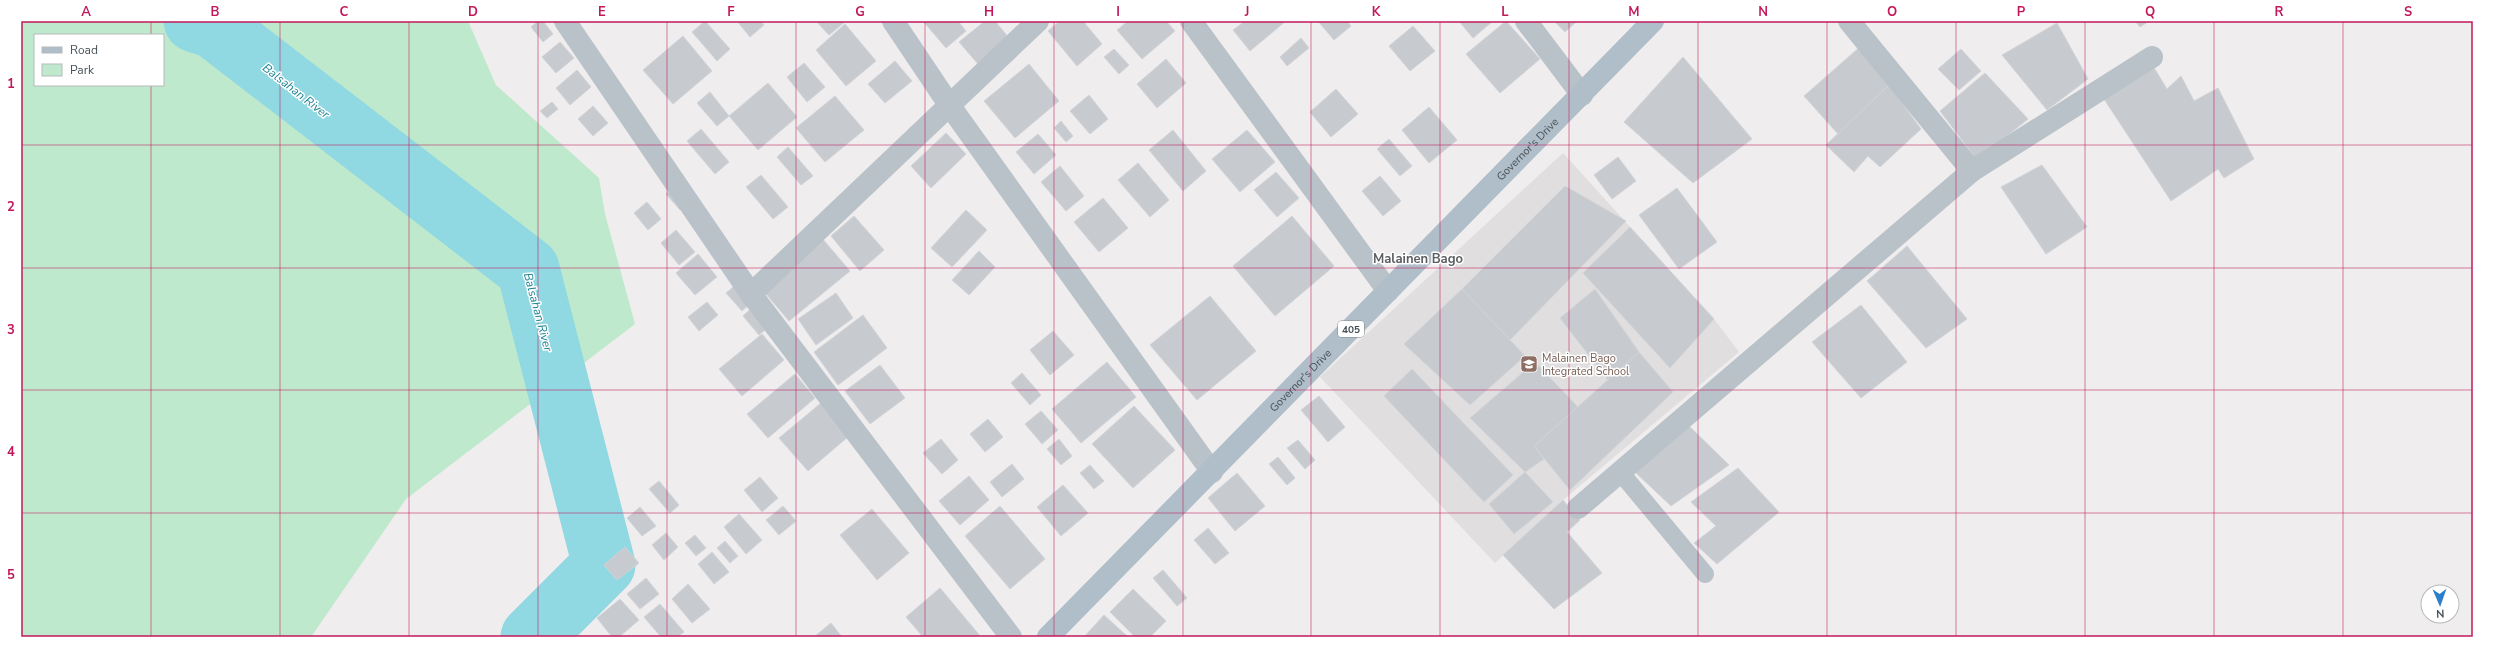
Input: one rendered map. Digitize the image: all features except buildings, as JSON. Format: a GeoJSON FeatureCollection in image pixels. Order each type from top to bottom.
{"type":"FeatureCollection","features":[{"type":"Feature","properties":{"kind":"main road","name":"Governor's Drive"},"geometry":{"type":"LineString","coordinates":[[1048,637],[1212,472],[1653,21]]}},
{"type":"Feature","properties":{"kind":"street"},"geometry":{"type":"LineString","coordinates":[[565,21],[752,294],[1011,637]]}},
{"type":"Feature","properties":{"kind":"street"},"geometry":{"type":"LineString","coordinates":[[893,21],[950,106],[1212,472]]}},
{"type":"Feature","properties":{"kind":"street"},"geometry":{"type":"LineString","coordinates":[[752,294],[1038,21]]}},
{"type":"Feature","properties":{"kind":"street"},"geometry":{"type":"LineString","coordinates":[[1191,21],[1388,291]]}},
{"type":"Feature","properties":{"kind":"street"},"geometry":{"type":"LineString","coordinates":[[1526,21],[1582,94]]}},
{"type":"Feature","properties":{"kind":"street"},"geometry":{"type":"LineString","coordinates":[[1578,508],[1621,473],[1972,171],[1849,21]]}},
{"type":"Feature","properties":{"kind":"street"},"geometry":{"type":"LineString","coordinates":[[1967,174],[2152,57]]}},
{"type":"Feature","properties":{"kind":"lane"},"geometry":{"type":"LineString","coordinates":[[1621,473],[1704,574]]}},
{"type":"Feature","properties":{"kind":"shaded area","name":"Malainen Bago Integrated School"},"geometry":{"type":"Polygon","coordinates":[[[1563,153],[1714,319],[1739,352],[1563,500],[1495,563],[1320,377],[1563,153]]]}},
{"type":"Feature","properties":{"kind":"green space"},"geometry":{"type":"Polygon","coordinates":[[[21,21],[468,21],[496,85],[599,178],[605,214],[635,324],[406,499],[311,637],[21,637],[21,21]]]}},
{"type":"Feature","properties":{"kind":"waterway","name":"Balsahan River"},"geometry":{"type":"LineString","coordinates":[[195,21],[214,27],[528,269],[604,565],[532,637]]}},
{"type":"Feature","properties":{"kind":"place","name":"Malainen Bago Integrated School"},"geometry":{"type":"Point","coordinates":[1529,364]}},
{"type":"Feature","properties":{"kind":"district","name":"Malainen Bago"},"geometry":{"type":"Point","coordinates":[1418,258]}}]}
